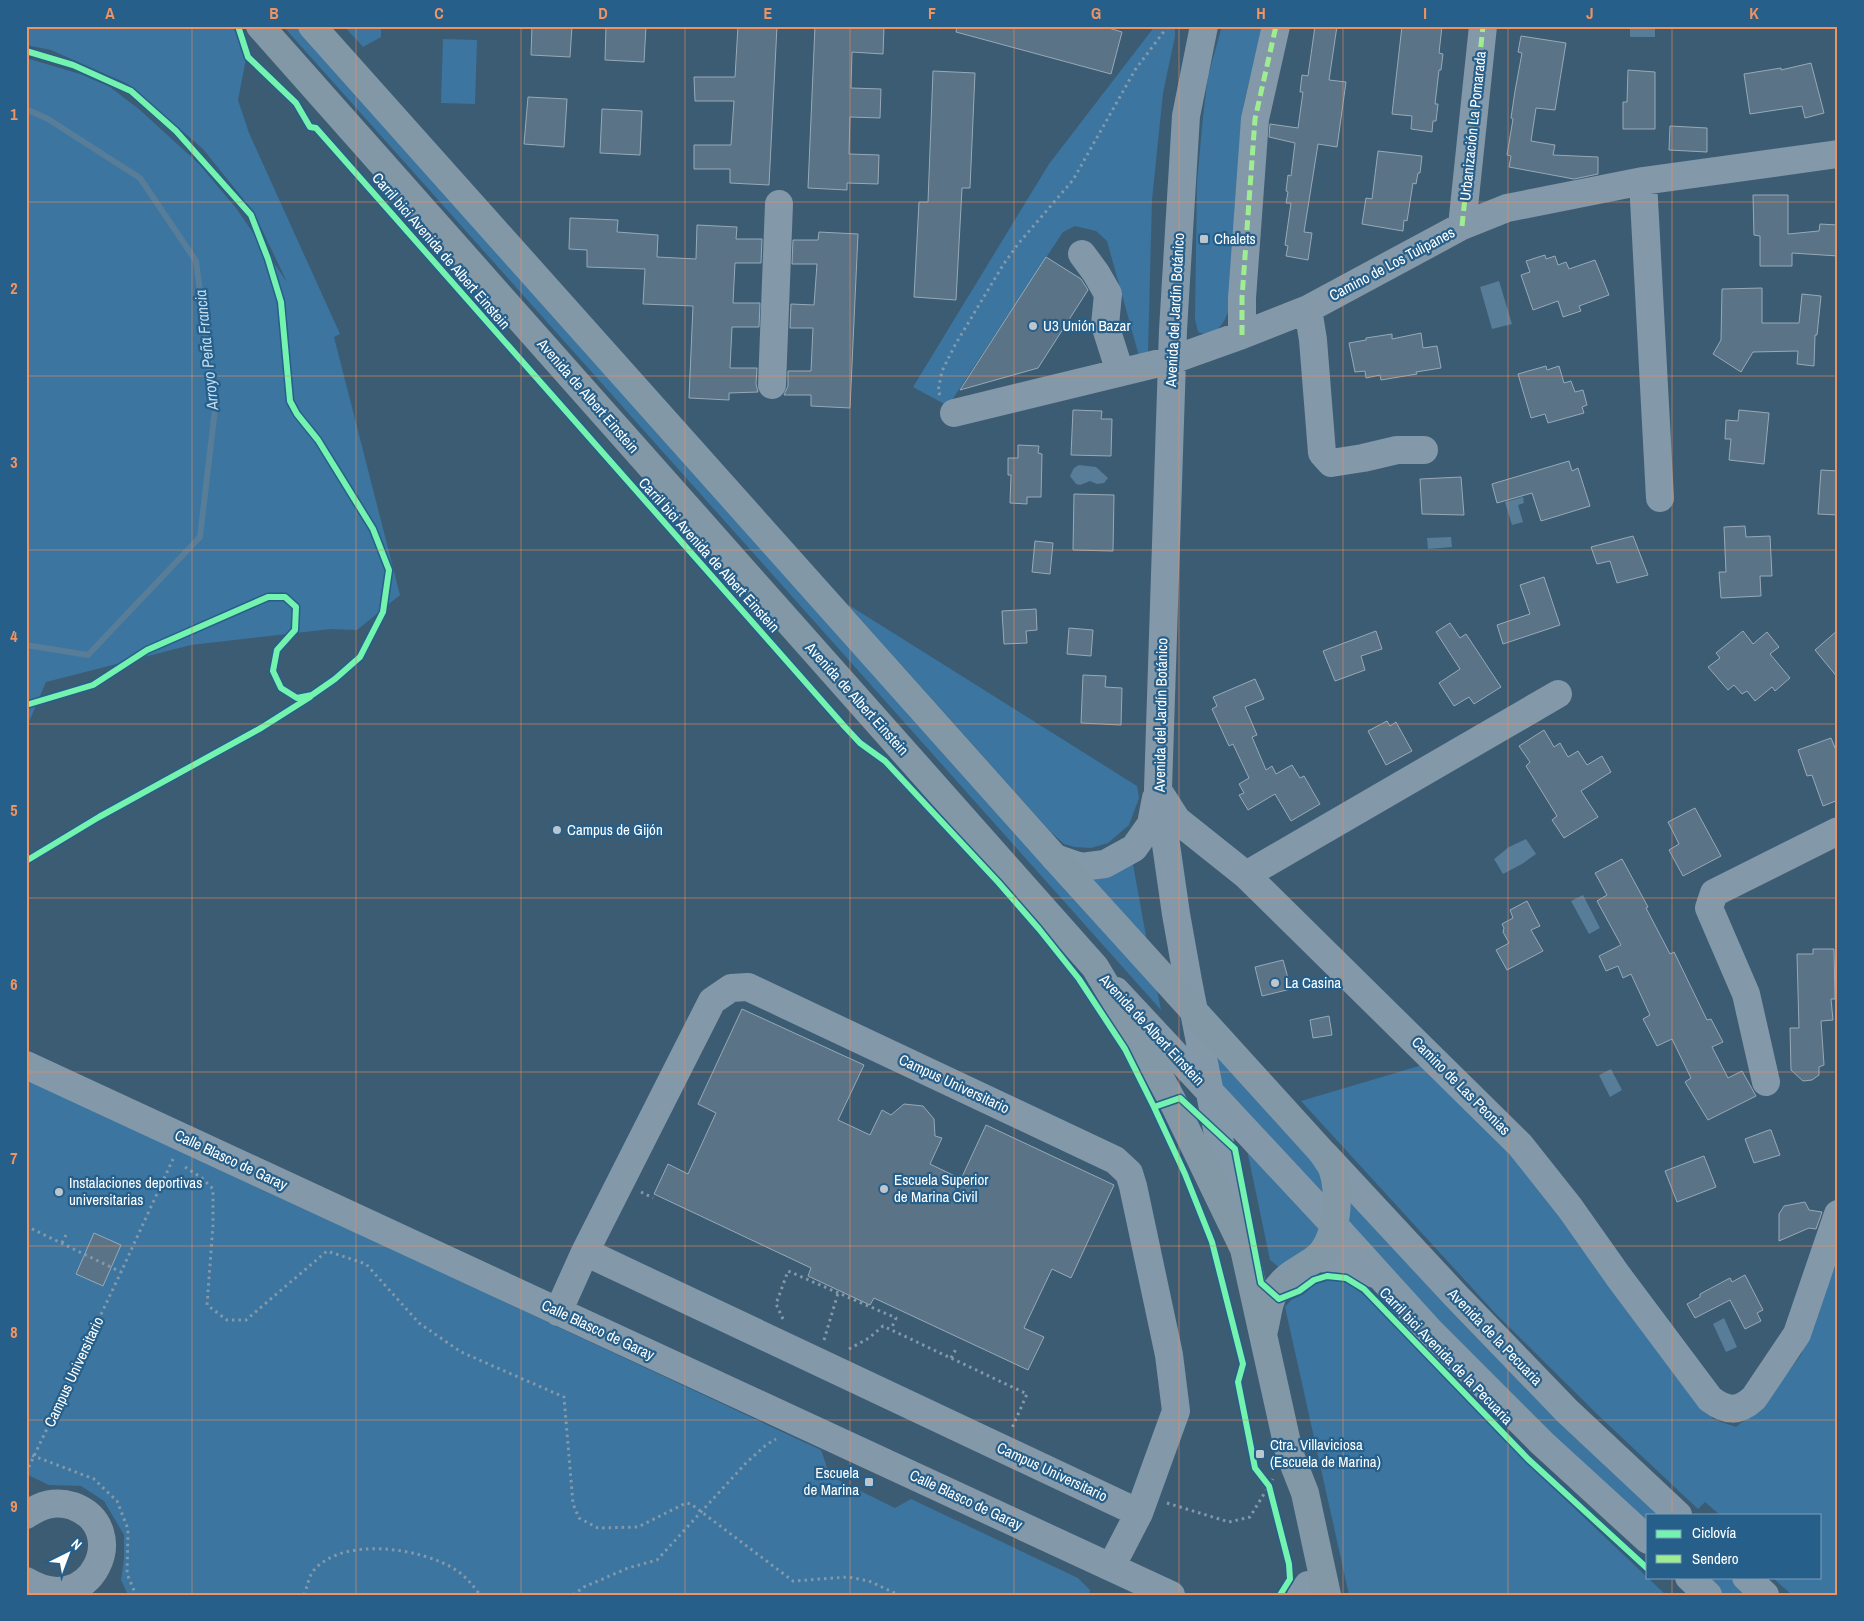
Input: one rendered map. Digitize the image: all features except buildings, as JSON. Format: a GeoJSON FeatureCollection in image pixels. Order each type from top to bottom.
{"type":"FeatureCollection","features":[{"type":"Feature","properties":{"kind":"highway","name":"Avenida de Albert Einstein"},"geometry":{"type":"LineString","coordinates":[[260,26],[1095,968],[1147,1054],[1172,1100],[1244,1249]]}},
{"type":"Feature","properties":{"kind":"highway"},"geometry":{"type":"LineString","coordinates":[[312,26],[1055,858],[1194,1009]]}},
{"type":"Feature","properties":{"kind":"highway","name":"Avenida de la Pecuaria"},"geometry":{"type":"LineString","coordinates":[[1194,1009],[1225,1047],[1320,1150],[1331,1167],[1338,1195],[1334,1225],[1329,1239],[1316,1258],[1293,1272],[1273,1295],[1262,1337]]}},
{"type":"Feature","properties":{"kind":"highway","name":"Avenida del Jardín Botánico"},"geometry":{"type":"LineString","coordinates":[[1244,1249],[1289,1452],[1290,1498],[1312,1592]]}},
{"type":"Feature","properties":{"kind":"street","name":"Avenida del Jardín Botánico"},"geometry":{"type":"LineString","coordinates":[[1204,26],[1186,116],[1172,360],[1158,789],[1176,914],[1210,1092],[1244,1249]]}},
{"type":"Feature","properties":{"kind":"street"},"geometry":{"type":"LineString","coordinates":[[1242,335],[1242,298],[1255,119],[1276,26]]}},
{"type":"Feature","properties":{"kind":"street","name":"Urbanización La Pomarada"},"geometry":{"type":"LineString","coordinates":[[1462,226],[1484,26]]}},
{"type":"Feature","properties":{"kind":"street","name":"Camino de Los Tulipanes"},"geometry":{"type":"LineString","coordinates":[[954,413],[1172,360],[1242,335],[1308,309],[1462,226],[1507,208],[1643,181],[1838,154]]}},
{"type":"Feature","properties":{"kind":"street"},"geometry":{"type":"LineString","coordinates":[[1643,181],[1660,498]]}},
{"type":"Feature","properties":{"kind":"street"},"geometry":{"type":"LineString","coordinates":[[772,385],[779,204]]}},
{"type":"Feature","properties":{"kind":"street"},"geometry":{"type":"LineString","coordinates":[[1082,254],[1108,294],[1105,326],[1120,372]]}},
{"type":"Feature","properties":{"kind":"street"},"geometry":{"type":"LineString","coordinates":[[1308,309],[1313,340],[1322,453],[1331,463],[1397,450],[1424,450]]}},
{"type":"Feature","properties":{"kind":"street"},"geometry":{"type":"LineString","coordinates":[[1246,875],[1558,694]]}},
{"type":"Feature","properties":{"kind":"street"},"geometry":{"type":"LineString","coordinates":[[1055,858],[1081,867],[1105,864],[1134,848],[1151,824],[1158,789]]}},
{"type":"Feature","properties":{"kind":"street","name":"Camino de Las Peonias"},"geometry":{"type":"LineString","coordinates":[[1158,789],[1177,820],[1246,875],[1520,1145],[1570,1208],[1710,1399],[1720,1407],[1732,1410],[1746,1406],[1754,1398],[1797,1334],[1838,1214]]}},
{"type":"Feature","properties":{"kind":"street"},"geometry":{"type":"LineString","coordinates":[[1766,1082],[1746,994],[1709,908],[1714,893],[1838,832]]}},
{"type":"Feature","properties":{"kind":"street","name":"Avenida de Albert Einstein"},"geometry":{"type":"LineString","coordinates":[[1095,968],[1210,1092]]}},
{"type":"Feature","properties":{"kind":"street","name":"Campus Universitario"},"geometry":{"type":"LineString","coordinates":[[558,1312],[585,1252],[712,1001],[731,988],[748,988],[1115,1160],[1129,1173],[1169,1355],[1176,1411],[1142,1504],[1122,1579]]}},
{"type":"Feature","properties":{"kind":"street","name":"Calle Blasco de Garay"},"geometry":{"type":"LineString","coordinates":[[26,1065],[177,1148],[558,1312],[1122,1579],[1171,1595]]}},
{"type":"Feature","properties":{"kind":"street"},"geometry":{"type":"LineString","coordinates":[[1210,1092],[1429,1330],[1542,1443],[1646,1538]]}},
{"type":"Feature","properties":{"kind":"street","name":"Avenida de la Pecuaria"},"geometry":{"type":"LineString","coordinates":[[1320,1150],[1456,1296],[1567,1411],[1677,1514]]}},
{"type":"Feature","properties":{"kind":"street","name":"Campus Universitario"},"geometry":{"type":"LineString","coordinates":[[585,1252],[1002,1449],[1142,1504]]}},
{"type":"Feature","properties":{"kind":"street"},"geometry":{"type":"LineString","coordinates":[[1316,1258],[1341,1260],[1379,1275]]}},
{"type":"Feature","properties":{"kind":"street"},"geometry":{"type":"LineString","coordinates":[[26,1580],[38,1589],[52,1592],[80,1591],[96,1570],[101,1557],[102,1543],[98,1529],[90,1517],[79,1508],[66,1503],[30,1506]]}},
{"type":"Feature","properties":{"kind":"street"},"geometry":{"type":"LineString","coordinates":[[1690,1578],[1708,1595]]}},
{"type":"Feature","properties":{"kind":"street"},"geometry":{"type":"LineString","coordinates":[[1747,1578],[1765,1595]]}},
{"type":"Feature","properties":{"kind":"path"},"geometry":{"type":"LineString","coordinates":[[954,413],[938,391],[942,371],[955,345],[1013,251],[1073,180],[1135,70],[1168,26]]}},
{"type":"Feature","properties":{"kind":"path"},"geometry":{"type":"LineString","coordinates":[[177,1148],[213,1189],[213,1225],[207,1305],[226,1320],[246,1320],[327,1251],[366,1264],[419,1323],[460,1352],[564,1397],[573,1504],[579,1518],[598,1528],[638,1527],[686,1503],[691,1504],[794,1582],[848,1577],[869,1580],[899,1595]]}},
{"type":"Feature","properties":{"kind":"path"},"geometry":{"type":"LineString","coordinates":[[646,1194],[653,1198]]}},
{"type":"Feature","properties":{"kind":"path"},"geometry":{"type":"LineString","coordinates":[[26,1226],[122,1272]]}},
{"type":"Feature","properties":{"kind":"path"},"geometry":{"type":"LineString","coordinates":[[62,1243],[66,1235]]}},
{"type":"Feature","properties":{"kind":"path"},"geometry":{"type":"LineString","coordinates":[[786,1324],[776,1304],[788,1270],[896,1318],[891,1329]]}},
{"type":"Feature","properties":{"kind":"path"},"geometry":{"type":"LineString","coordinates":[[826,1336],[839,1292]]}},
{"type":"Feature","properties":{"kind":"path"},"geometry":{"type":"LineString","coordinates":[[848,1350],[869,1338],[883,1326],[1027,1394],[1002,1449]]}},
{"type":"Feature","properties":{"kind":"path"},"geometry":{"type":"LineString","coordinates":[[815,1339],[831,1345]]}},
{"type":"Feature","properties":{"kind":"path"},"geometry":{"type":"LineString","coordinates":[[951,1358],[956,1348]]}},
{"type":"Feature","properties":{"kind":"path"},"geometry":{"type":"LineString","coordinates":[[573,1595],[628,1568],[657,1560],[746,1463],[766,1445],[782,1436]]}},
{"type":"Feature","properties":{"kind":"path"},"geometry":{"type":"LineString","coordinates":[[1142,1504],[1229,1522],[1250,1517],[1289,1452]]}},
{"type":"Feature","properties":{"kind":"path"},"geometry":{"type":"LineString","coordinates":[[26,1453],[34,1457]]}},
{"type":"Feature","properties":{"kind":"path"},"geometry":{"type":"LineString","coordinates":[[1264,1480],[1269,1486],[1271,1495]]}},
{"type":"Feature","properties":{"kind":"path"},"geometry":{"type":"LineString","coordinates":[[304,1595],[313,1570],[331,1558],[355,1549],[389,1548],[425,1557],[455,1569],[473,1584],[480,1595]]}},
{"type":"Feature","properties":{"kind":"shaded area"},"geometry":{"type":"Polygon","coordinates":[[[26,26],[231,26],[235,31],[246,59],[238,100],[249,133],[340,334],[334,337],[400,595],[357,630],[331,629],[191,645],[46,682],[26,729],[26,58],[80,74],[110,87],[140,110],[199,164],[236,208],[287,282],[253,211],[203,149],[128,84],[51,50],[26,45],[26,26]]]}},
{"type":"Feature","properties":{"kind":"shaded area"},"geometry":{"type":"Polygon","coordinates":[[[283,26],[295,26],[1157,990],[1161,1010],[283,26]]]}},
{"type":"Feature","properties":{"kind":"shaded area"},"geometry":{"type":"Polygon","coordinates":[[[344,26],[381,26],[381,37],[363,47],[344,26]]]}},
{"type":"Feature","properties":{"kind":"shaded area"},"geometry":{"type":"Polygon","coordinates":[[[1155,26],[1175,26],[1175,36],[1163,93],[1152,200],[1148,352],[1139,356],[1107,241],[1096,231],[1075,226],[1063,232],[948,406],[913,387],[1049,164],[1155,26]]]}},
{"type":"Feature","properties":{"kind":"shaded area"},"geometry":{"type":"Polygon","coordinates":[[[1222,26],[1263,26],[1244,103],[1236,200],[1232,299],[1222,324],[1217,329],[1206,334],[1198,332],[1195,319],[1197,182],[1208,76],[1222,26]]]}},
{"type":"Feature","properties":{"kind":"shaded area"},"geometry":{"type":"Polygon","coordinates":[[[1630,26],[1655,26],[1655,37],[1630,37],[1630,26]]]}},
{"type":"Feature","properties":{"kind":"shaded area"},"geometry":{"type":"Polygon","coordinates":[[[443,39],[477,40],[475,104],[441,103],[443,39]]]}},
{"type":"Feature","properties":{"kind":"shaded area"},"geometry":{"type":"Polygon","coordinates":[[[1499,281],[1512,324],[1492,329],[1480,287],[1499,281]]]}},
{"type":"Feature","properties":{"kind":"shaded area"},"geometry":{"type":"Polygon","coordinates":[[[1079,465],[1096,467],[1108,478],[1104,483],[1097,484],[1090,481],[1080,485],[1076,484],[1070,476],[1074,468],[1079,465]]]}},
{"type":"Feature","properties":{"kind":"shaded area"},"geometry":{"type":"Polygon","coordinates":[[[1523,497],[1524,503],[1518,505],[1523,522],[1512,525],[1505,502],[1523,497]]]}},
{"type":"Feature","properties":{"kind":"shaded area"},"geometry":{"type":"Polygon","coordinates":[[[1451,537],[1452,547],[1428,549],[1427,538],[1451,537]]]}},
{"type":"Feature","properties":{"kind":"shaded area"},"geometry":{"type":"Polygon","coordinates":[[[847,604],[1137,786],[1139,798],[1129,825],[1108,843],[1091,848],[1064,844],[1050,831],[847,604]]]}},
{"type":"Feature","properties":{"kind":"shaded area"},"geometry":{"type":"Polygon","coordinates":[[[1526,839],[1536,854],[1503,874],[1494,859],[1509,847],[1526,839]]]}},
{"type":"Feature","properties":{"kind":"shaded area"},"geometry":{"type":"Polygon","coordinates":[[[1132,859],[1148,947],[1086,873],[1132,859]]]}},
{"type":"Feature","properties":{"kind":"shaded area"},"geometry":{"type":"Polygon","coordinates":[[[1583,895],[1600,928],[1589,934],[1571,901],[1583,895]]]}},
{"type":"Feature","properties":{"kind":"shaded area"},"geometry":{"type":"Polygon","coordinates":[[[1193,1009],[1677,1514],[1646,1514],[1646,1538],[1209,1092],[1193,1009]]]}},
{"type":"Feature","properties":{"kind":"shaded area"},"geometry":{"type":"Polygon","coordinates":[[[1429,1063],[1556,1202],[1713,1419],[1736,1427],[1763,1405],[1801,1355],[1838,1259],[1838,1595],[1792,1595],[1773,1578],[1822,1578],[1822,1514],[1719,1514],[1705,1502],[1698,1509],[1597,1414],[1495,1313],[1301,1101],[1429,1063]]]}},
{"type":"Feature","properties":{"kind":"shaded area"},"geometry":{"type":"Polygon","coordinates":[[[1611,1069],[1622,1090],[1610,1097],[1599,1075],[1611,1069]]]}},
{"type":"Feature","properties":{"kind":"shaded area"},"geometry":{"type":"Polygon","coordinates":[[[26,1078],[821,1450],[830,1476],[895,1508],[911,1499],[1078,1578],[1090,1590],[1089,1595],[128,1595],[121,1580],[124,1559],[124,1535],[104,1501],[81,1486],[49,1485],[26,1474],[26,1078]]]}},
{"type":"Feature","properties":{"kind":"shaded area"},"geometry":{"type":"Polygon","coordinates":[[[1246,1145],[1326,1231],[1317,1242],[1281,1269],[1270,1260],[1246,1145]]]}},
{"type":"Feature","properties":{"kind":"shaded area"},"geometry":{"type":"Polygon","coordinates":[[[1330,1280],[1348,1283],[1365,1296],[1535,1471],[1666,1595],[1349,1595],[1285,1307],[1291,1300],[1304,1294],[1313,1285],[1330,1280]]]}},
{"type":"Feature","properties":{"kind":"shaded area"},"geometry":{"type":"Polygon","coordinates":[[[1724,1318],[1737,1347],[1726,1352],[1713,1324],[1724,1318]]]}},
{"type":"Feature","properties":{"kind":"shaded area"},"geometry":{"type":"Polygon","coordinates":[[[1690,1578],[1747,1578],[1765,1595],[1708,1595],[1690,1578]]]}},
{"type":"Feature","properties":{"kind":"waterway","name":"Arroyo Peña Francia"},"geometry":{"type":"LineString","coordinates":[[26,109],[48,119],[140,178],[196,261],[215,409],[200,537],[88,655],[26,645]]}},
{"type":"Feature","properties":{"kind":"marked path"},"geometry":{"type":"LineString","coordinates":[[1242,335],[1242,298],[1255,119],[1276,26]]}},
{"type":"Feature","properties":{"kind":"marked path"},"geometry":{"type":"LineString","coordinates":[[1462,226],[1483,26]]}},
{"type":"Feature","properties":{"kind":"cycle path","name":"Carril bici Avenida de Albert Einstein"},"geometry":{"type":"LineString","coordinates":[[238,26],[248,57],[296,103],[310,127],[316,128],[845,727],[860,743],[885,761],[998,882],[1039,929],[1079,979],[1125,1049],[1154,1107]]}},
{"type":"Feature","properties":{"kind":"cycle path"},"geometry":{"type":"LineString","coordinates":[[26,51],[73,65],[131,91],[176,131],[251,215],[268,259],[281,302],[290,401],[297,414],[318,440],[373,529],[389,570],[383,612],[360,657],[335,679],[312,695],[297,698],[281,688],[273,671],[277,650],[295,630],[296,607],[285,597],[268,597],[147,650],[93,685],[26,705]]}},
{"type":"Feature","properties":{"kind":"cycle path"},"geometry":{"type":"LineString","coordinates":[[26,861],[99,817],[261,728],[310,697]]}},
{"type":"Feature","properties":{"kind":"cycle path","name":"Carril bici Avenida de la Pecuaria"},"geometry":{"type":"LineString","coordinates":[[1280,1595],[1290,1579],[1289,1564],[1269,1486],[1255,1468],[1238,1382],[1243,1364],[1212,1242],[1185,1174],[1154,1107],[1180,1098],[1235,1149],[1261,1283],[1279,1299],[1299,1291],[1314,1280],[1327,1276],[1346,1278],[1364,1289],[1528,1459],[1646,1567]]}},
{"type":"Feature","properties":{"kind":"place","name":"Chalets"},"geometry":{"type":"Point","coordinates":[1204,239]}},
{"type":"Feature","properties":{"kind":"place","name":"U3 Unión Bazar"},"geometry":{"type":"Point","coordinates":[1033,326]}},
{"type":"Feature","properties":{"kind":"place","name":"Campus de Gijón"},"geometry":{"type":"Point","coordinates":[557,830]}},
{"type":"Feature","properties":{"kind":"place","name":"La Casina"},"geometry":{"type":"Point","coordinates":[1275,983]}},
{"type":"Feature","properties":{"kind":"place","name":"Escuela Superior de Marina Civil"},"geometry":{"type":"Point","coordinates":[884,1189]}},
{"type":"Feature","properties":{"kind":"place","name":"Instalaciones deportivas universitarias"},"geometry":{"type":"Point","coordinates":[59,1192]}},
{"type":"Feature","properties":{"kind":"place","name":"Ctra. Villaviciosa (Escuela de Marina)"},"geometry":{"type":"Point","coordinates":[1260,1454]}},
{"type":"Feature","properties":{"kind":"place","name":"Escuela de Marina"},"geometry":{"type":"Point","coordinates":[869,1482]}}]}
